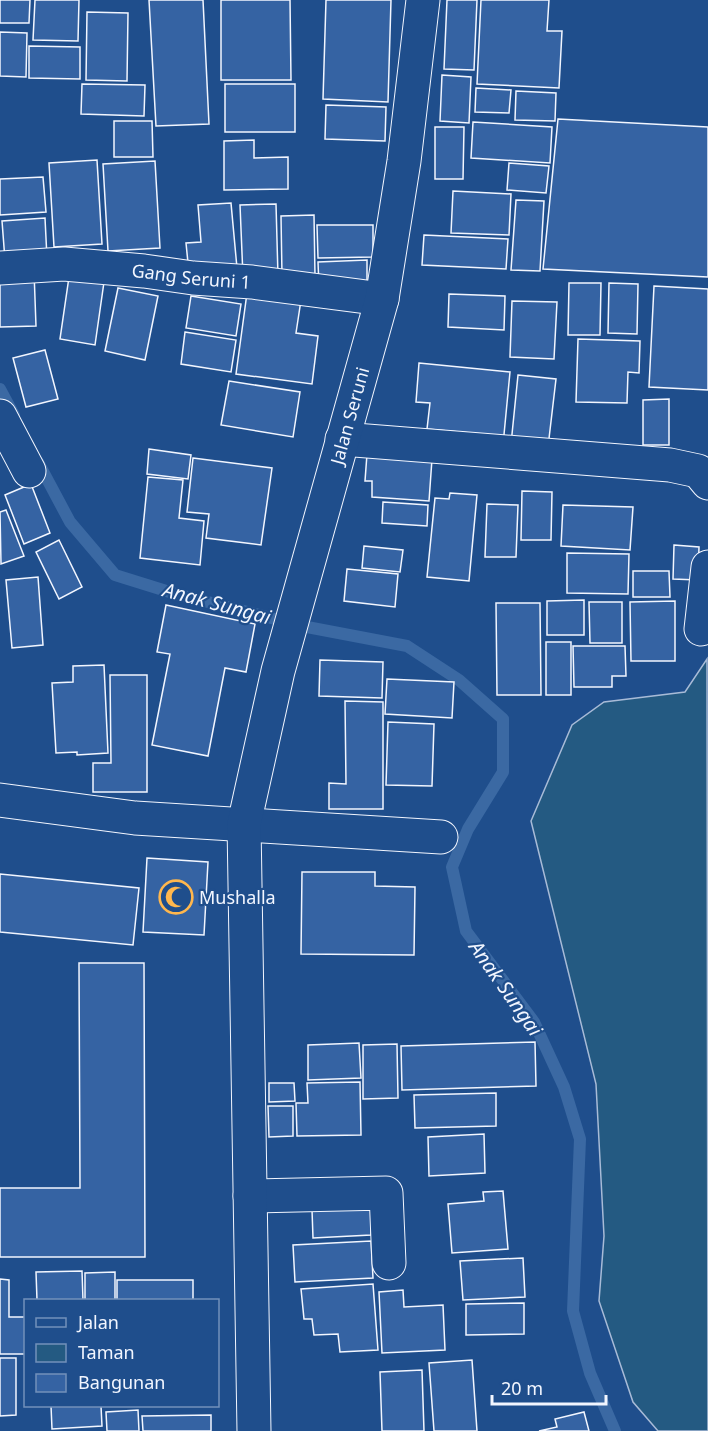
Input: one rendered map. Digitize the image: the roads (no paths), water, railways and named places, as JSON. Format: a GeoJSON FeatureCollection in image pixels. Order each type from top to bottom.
{"type":"FeatureCollection","features":[{"type":"Feature","properties":{"kind":"street","name":"Jalan Seruni"},"geometry":{"type":"LineString","coordinates":[[254,1431],[244,824],[278,671],[382,299],[404,161],[423,0]]}},
{"type":"Feature","properties":{"kind":"street","name":"Gang Seruni 1"},"geometry":{"type":"LineString","coordinates":[[0,268],[64,264],[252,282],[382,299]]}},
{"type":"Feature","properties":{"kind":"street"},"geometry":{"type":"LineString","coordinates":[[0,416],[29,471]]}},
{"type":"Feature","properties":{"kind":"street"},"geometry":{"type":"LineString","coordinates":[[342,439],[670,465],[698,471],[708,483]]}},
{"type":"Feature","properties":{"kind":"street"},"geometry":{"type":"LineString","coordinates":[[701,629],[708,567]]}},
{"type":"Feature","properties":{"kind":"street"},"geometry":{"type":"LineString","coordinates":[[0,800],[135,818],[441,837]]}},
{"type":"Feature","properties":{"kind":"street"},"geometry":{"type":"LineString","coordinates":[[250,1196],[386,1193],[389,1263]]}},
{"type":"Feature","properties":{"kind":"waterway","name":"Anak Sungai"},"geometry":{"type":"LineString","coordinates":[[0,389],[14,415]]}},
{"type":"Feature","properties":{"kind":"waterway","name":"Anak Sungai"},"geometry":{"type":"LineString","coordinates":[[38,462],[70,522],[115,575],[176,594],[307,627],[407,646],[459,680],[503,719],[503,772],[468,829],[452,867],[466,931],[534,1022],[564,1087],[580,1139],[573,1311],[590,1373],[615,1431]]}},
{"type":"Feature","properties":{"kind":"place","name":"Mushalla"},"geometry":{"type":"Point","coordinates":[176,897]}}]}
